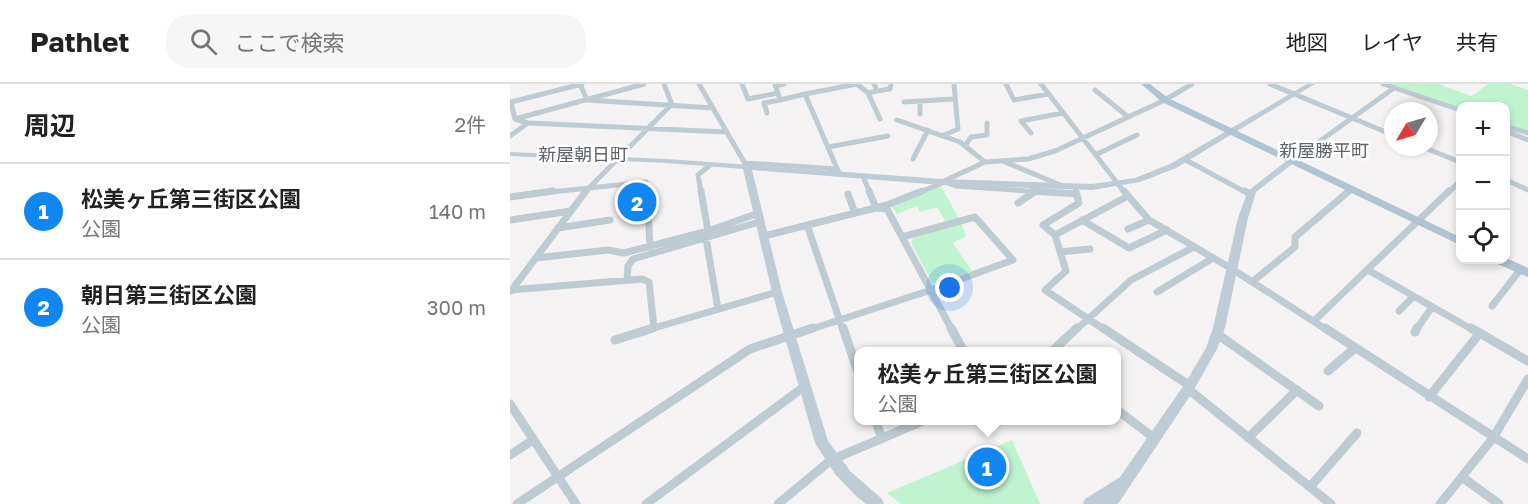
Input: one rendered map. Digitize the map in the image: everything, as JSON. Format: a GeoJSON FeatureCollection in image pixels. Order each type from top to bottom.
{"type":"FeatureCollection","features":[{"type":"Feature","properties":{"kind":"main road"},"geometry":{"type":"LineString","coordinates":[[1145,84],[1165,100],[1456,239]]}},
{"type":"Feature","properties":{"kind":"main road"},"geometry":{"type":"LineString","coordinates":[[1509,264],[1525,270]]}},
{"type":"Feature","properties":{"kind":"street"},"geometry":{"type":"LineString","coordinates":[[515,119],[511,102],[581,84],[587,100]]}},
{"type":"Feature","properties":{"kind":"street"},"geometry":{"type":"LineString","coordinates":[[515,119],[644,84]]}},
{"type":"Feature","properties":{"kind":"street"},"geometry":{"type":"LineString","coordinates":[[512,287],[590,186],[670,106],[671,102],[664,84]]}},
{"type":"Feature","properties":{"kind":"street"},"geometry":{"type":"LineString","coordinates":[[699,84],[746,165],[777,292],[822,443],[831,460],[863,494],[877,504]]}},
{"type":"Feature","properties":{"kind":"street"},"geometry":{"type":"LineString","coordinates":[[742,84],[748,99],[805,94],[857,84],[868,93],[880,119]]}},
{"type":"Feature","properties":{"kind":"street"},"geometry":{"type":"LineString","coordinates":[[779,97],[775,85],[784,84]]}},
{"type":"Feature","properties":{"kind":"street"},"geometry":{"type":"LineString","coordinates":[[874,84],[876,91]]}},
{"type":"Feature","properties":{"kind":"street"},"geometry":{"type":"LineString","coordinates":[[868,93],[890,89],[891,84]]}},
{"type":"Feature","properties":{"kind":"street"},"geometry":{"type":"LineString","coordinates":[[942,135],[958,129],[954,84]]}},
{"type":"Feature","properties":{"kind":"street"},"geometry":{"type":"LineString","coordinates":[[1006,84],[1014,100],[1048,94]]}},
{"type":"Feature","properties":{"kind":"street"},"geometry":{"type":"LineString","coordinates":[[1041,84],[1149,220],[1232,269],[1528,459]]}},
{"type":"Feature","properties":{"kind":"street"},"geometry":{"type":"LineString","coordinates":[[1270,84],[1384,131]]}},
{"type":"Feature","properties":{"kind":"street"},"geometry":{"type":"LineString","coordinates":[[944,182],[956,186],[1036,191],[1076,191],[1120,184],[1156,174],[1312,84]]}},
{"type":"Feature","properties":{"kind":"street"},"geometry":{"type":"LineString","coordinates":[[1383,84],[1456,113]]}},
{"type":"Feature","properties":{"kind":"street"},"geometry":{"type":"LineString","coordinates":[[764,236],[876,207],[944,182],[968,168],[985,162],[1040,156],[1165,100],[1187,85]]}},
{"type":"Feature","properties":{"kind":"street"},"geometry":{"type":"LineString","coordinates":[[1393,89],[1456,108]]}},
{"type":"Feature","properties":{"kind":"street"},"geometry":{"type":"LineString","coordinates":[[1110,504],[1189,388],[1217,334],[1250,194],[1257,185],[1393,89]]}},
{"type":"Feature","properties":{"kind":"street"},"geometry":{"type":"LineString","coordinates":[[1095,90],[1127,116]]}},
{"type":"Feature","properties":{"kind":"street"},"geometry":{"type":"LineString","coordinates":[[805,94],[838,171]]}},
{"type":"Feature","properties":{"kind":"street"},"geometry":{"type":"LineString","coordinates":[[767,113],[764,103],[779,97]]}},
{"type":"Feature","properties":{"kind":"street"},"geometry":{"type":"LineString","coordinates":[[904,102],[954,99]]}},
{"type":"Feature","properties":{"kind":"street"},"geometry":{"type":"LineString","coordinates":[[587,100],[713,108]]}},
{"type":"Feature","properties":{"kind":"street"},"geometry":{"type":"LineString","coordinates":[[920,101],[920,114]]}},
{"type":"Feature","properties":{"kind":"street"},"geometry":{"type":"LineString","coordinates":[[1032,133],[1021,121],[1063,113]]}},
{"type":"Feature","properties":{"kind":"street"},"geometry":{"type":"LineString","coordinates":[[515,119],[528,123],[726,132]]}},
{"type":"Feature","properties":{"kind":"street"},"geometry":{"type":"LineString","coordinates":[[897,120],[942,135],[965,146],[974,156],[985,162]]}},
{"type":"Feature","properties":{"kind":"street"},"geometry":{"type":"LineString","coordinates":[[510,136],[528,123]]}},
{"type":"Feature","properties":{"kind":"street"},"geometry":{"type":"LineString","coordinates":[[965,146],[971,137],[987,135],[987,123]]}},
{"type":"Feature","properties":{"kind":"street"},"geometry":{"type":"LineString","coordinates":[[1510,127],[1528,133]]}},
{"type":"Feature","properties":{"kind":"street"},"geometry":{"type":"LineString","coordinates":[[913,159],[928,130]]}},
{"type":"Feature","properties":{"kind":"street"},"geometry":{"type":"LineString","coordinates":[[1510,133],[1528,140]]}},
{"type":"Feature","properties":{"kind":"street"},"geometry":{"type":"LineString","coordinates":[[1097,154],[1137,135]]}},
{"type":"Feature","properties":{"kind":"street"},"geometry":{"type":"LineString","coordinates":[[828,147],[888,136]]}},
{"type":"Feature","properties":{"kind":"street"},"geometry":{"type":"LineString","coordinates":[[1438,153],[1456,160]]}},
{"type":"Feature","properties":{"kind":"street"},"geometry":{"type":"LineString","coordinates":[[510,154],[746,165],[838,171],[863,176],[944,182],[1064,187]]}},
{"type":"Feature","properties":{"kind":"street"},"geometry":{"type":"LineString","coordinates":[[1184,159],[1250,194]]}},
{"type":"Feature","properties":{"kind":"street"},"geometry":{"type":"LineString","coordinates":[[1002,161],[1076,191]]}},
{"type":"Feature","properties":{"kind":"street"},"geometry":{"type":"LineString","coordinates":[[710,165],[698,175],[718,309]]}},
{"type":"Feature","properties":{"kind":"street"},"geometry":{"type":"LineString","coordinates":[[863,176],[876,207]]}},
{"type":"Feature","properties":{"kind":"street"},"geometry":{"type":"LineString","coordinates":[[510,197],[590,186],[646,182],[650,247]]}},
{"type":"Feature","properties":{"kind":"street"},"geometry":{"type":"LineString","coordinates":[[1510,182],[1528,190]]}},
{"type":"Feature","properties":{"kind":"street"},"geometry":{"type":"LineString","coordinates":[[1314,321],[1456,186]]}},
{"type":"Feature","properties":{"kind":"street"},"geometry":{"type":"LineString","coordinates":[[1252,282],[1295,247],[1294,237],[1351,189]]}},
{"type":"Feature","properties":{"kind":"street"},"geometry":{"type":"LineString","coordinates":[[1018,203],[1036,191]]}},
{"type":"Feature","properties":{"kind":"street"},"geometry":{"type":"LineString","coordinates":[[1076,191],[1079,203],[1043,225],[1055,235],[1066,271],[1045,290],[1189,388],[1331,504]]}},
{"type":"Feature","properties":{"kind":"street"},"geometry":{"type":"LineString","coordinates":[[848,194],[855,213]]}},
{"type":"Feature","properties":{"kind":"street"},"geometry":{"type":"LineString","coordinates":[[1055,235],[1128,196]]}},
{"type":"Feature","properties":{"kind":"street"},"geometry":{"type":"LineString","coordinates":[[876,207],[887,209],[962,347]]}},
{"type":"Feature","properties":{"kind":"street"},"geometry":{"type":"LineString","coordinates":[[510,220],[571,211]]}},
{"type":"Feature","properties":{"kind":"street"},"geometry":{"type":"LineString","coordinates":[[517,504],[744,353],[766,343],[931,290],[1013,260],[975,217],[902,237]]}},
{"type":"Feature","properties":{"kind":"street"},"geometry":{"type":"LineString","coordinates":[[627,280],[628,266],[633,259],[758,218]]}},
{"type":"Feature","properties":{"kind":"street"},"geometry":{"type":"LineString","coordinates":[[558,228],[610,220]]}},
{"type":"Feature","properties":{"kind":"street"},"geometry":{"type":"LineString","coordinates":[[1082,220],[1129,248],[1167,230]]}},
{"type":"Feature","properties":{"kind":"street"},"geometry":{"type":"LineString","coordinates":[[1128,230],[1149,220]]}},
{"type":"Feature","properties":{"kind":"street"},"geometry":{"type":"LineString","coordinates":[[807,225],[854,361]]}},
{"type":"Feature","properties":{"kind":"street"},"geometry":{"type":"LineString","coordinates":[[536,258],[608,250],[624,253],[707,235]]}},
{"type":"Feature","properties":{"kind":"street"},"geometry":{"type":"LineString","coordinates":[[1055,347],[1138,275],[1192,248]]}},
{"type":"Feature","properties":{"kind":"street"},"geometry":{"type":"LineString","coordinates":[[1060,252],[1090,249]]}},
{"type":"Feature","properties":{"kind":"street"},"geometry":{"type":"LineString","coordinates":[[1157,292],[1213,258]]}},
{"type":"Feature","properties":{"kind":"street"},"geometry":{"type":"LineString","coordinates":[[1368,270],[1528,361]]}},
{"type":"Feature","properties":{"kind":"street"},"geometry":{"type":"LineString","coordinates":[[1492,306],[1525,270]]}},
{"type":"Feature","properties":{"kind":"street"},"geometry":{"type":"LineString","coordinates":[[512,287],[642,279],[650,282],[654,328]]}},
{"type":"Feature","properties":{"kind":"street"},"geometry":{"type":"LineString","coordinates":[[615,340],[777,292]]}},
{"type":"Feature","properties":{"kind":"street"},"geometry":{"type":"LineString","coordinates":[[1399,311],[1413,297]]}},
{"type":"Feature","properties":{"kind":"street"},"geometry":{"type":"LineString","coordinates":[[1415,332],[1432,307]]}},
{"type":"Feature","properties":{"kind":"street"},"geometry":{"type":"LineString","coordinates":[[1217,334],[1319,406]]}},
{"type":"Feature","properties":{"kind":"street"},"geometry":{"type":"LineString","coordinates":[[1430,397],[1479,334]]}},
{"type":"Feature","properties":{"kind":"street"},"geometry":{"type":"LineString","coordinates":[[1328,371],[1355,348]]}},
{"type":"Feature","properties":{"kind":"street"},"geometry":{"type":"LineString","coordinates":[[1440,504],[1493,438],[1528,379]]}},
{"type":"Feature","properties":{"kind":"street"},"geometry":{"type":"LineString","coordinates":[[646,504],[805,386]]}},
{"type":"Feature","properties":{"kind":"street"},"geometry":{"type":"LineString","coordinates":[[1248,438],[1297,390]]}},
{"type":"Feature","properties":{"kind":"street"},"geometry":{"type":"LineString","coordinates":[[510,404],[576,504]]}},
{"type":"Feature","properties":{"kind":"street"},"geometry":{"type":"LineString","coordinates":[[1121,413],[1154,438]]}},
{"type":"Feature","properties":{"kind":"street"},"geometry":{"type":"LineString","coordinates":[[877,425],[882,438]]}},
{"type":"Feature","properties":{"kind":"street"},"geometry":{"type":"LineString","coordinates":[[778,504],[831,460],[913,425]]}},
{"type":"Feature","properties":{"kind":"street"},"geometry":{"type":"LineString","coordinates":[[1310,487],[1357,433]]}},
{"type":"Feature","properties":{"kind":"street"},"geometry":{"type":"LineString","coordinates":[[510,455],[533,440]]}},
{"type":"Feature","properties":{"kind":"street"},"geometry":{"type":"LineString","coordinates":[[1462,477],[1499,504]]}},
{"type":"Feature","properties":{"kind":"street"},"geometry":{"type":"LineString","coordinates":[[1090,504],[1125,480]]}},
{"type":"Feature","properties":{"kind":"green space"},"geometry":{"type":"Polygon","coordinates":[[[1391,84],[1438,84],[1472,96],[1488,84],[1510,84],[1528,90],[1528,131],[1510,124],[1510,102],[1456,102],[1456,107],[1391,84]]]}},
{"type":"Feature","properties":{"kind":"green space"},"geometry":{"type":"Polygon","coordinates":[[[935,187],[942,188],[959,219],[946,223],[937,207],[920,212],[917,206],[897,214],[892,207],[935,187]]]}},
{"type":"Feature","properties":{"kind":"green space"},"geometry":{"type":"Polygon","coordinates":[[[961,223],[966,236],[953,243],[972,271],[933,284],[911,243],[914,236],[961,223]]]}},
{"type":"Feature","properties":{"kind":"green space"},"geometry":{"type":"Polygon","coordinates":[[[1012,440],[1040,504],[901,504],[887,493],[1012,440]]]}},
{"type":"Feature","properties":{"kind":"place","name":"朝日第三街区公園"},"geometry":{"type":"Point","coordinates":[637,202]}},
{"type":"Feature","properties":{"kind":"place","name":"松美ヶ丘第三街区公園"},"geometry":{"type":"Point","coordinates":[987,467]}},
{"type":"Feature","properties":{"kind":"district","name":"新屋勝平町"},"geometry":{"type":"Point","coordinates":[1324,150]}},
{"type":"Feature","properties":{"kind":"district","name":"新屋朝日町"},"geometry":{"type":"Point","coordinates":[583,154]}}]}
